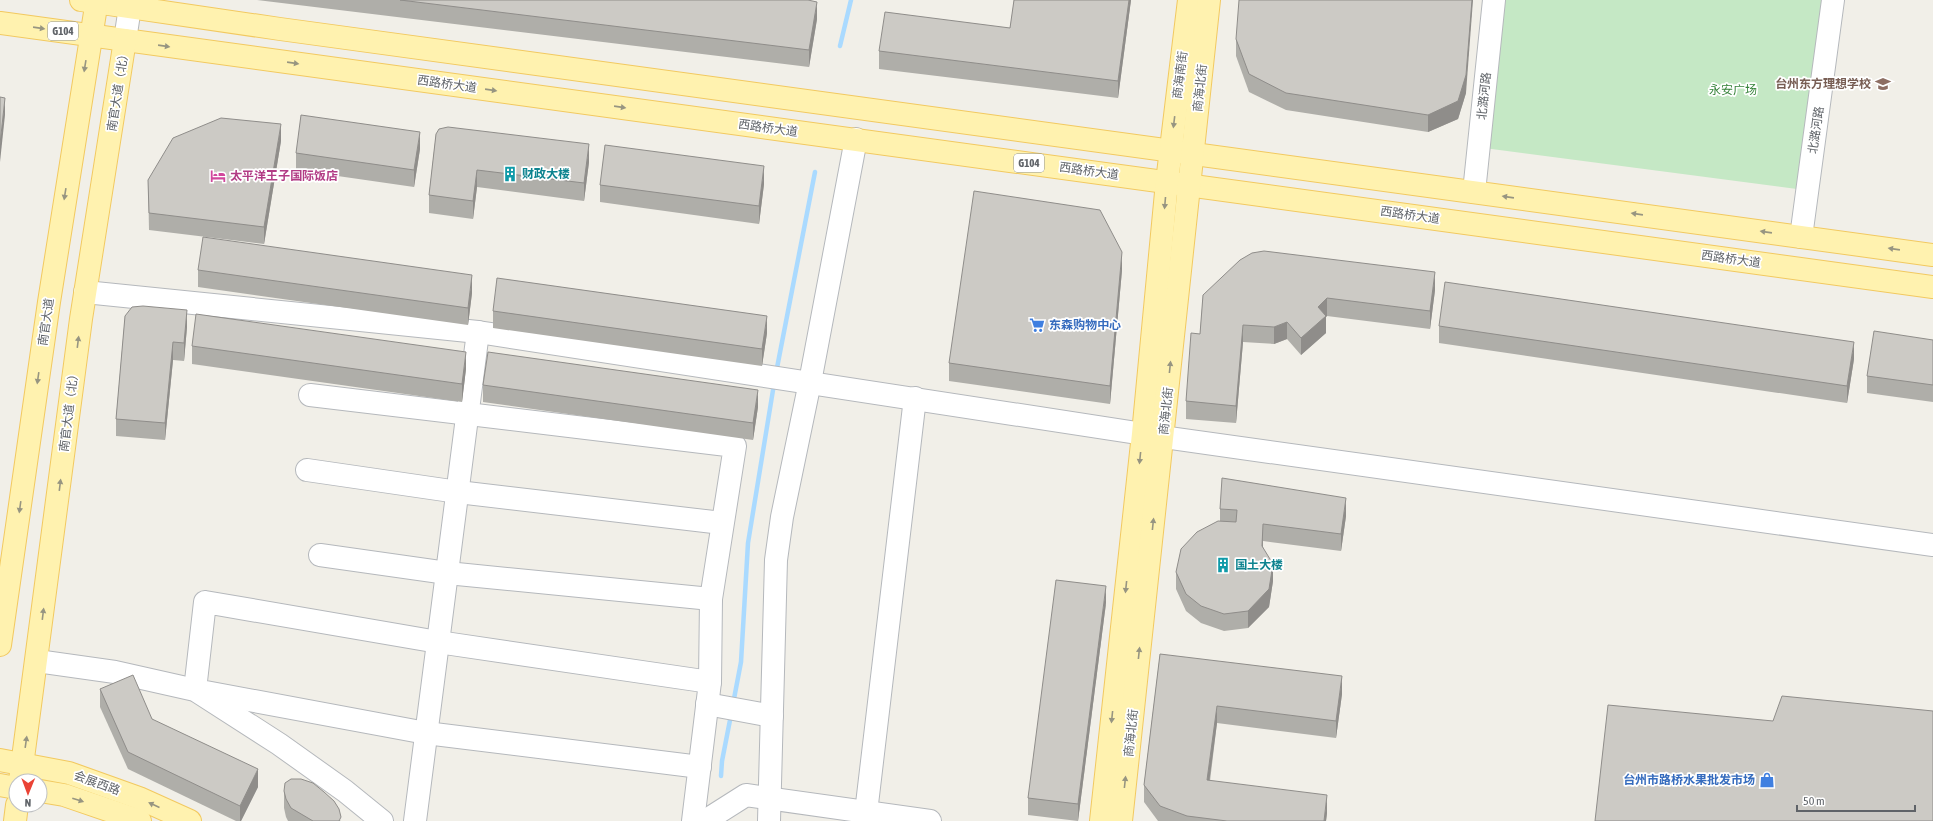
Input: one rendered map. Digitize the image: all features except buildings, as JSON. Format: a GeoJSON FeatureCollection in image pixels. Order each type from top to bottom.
{"type":"FeatureCollection","features":[{"type":"Feature","properties":{"kind":"main road","name":"商海南街"},"geometry":{"type":"LineString","coordinates":[[1171,151],[1189,0]]}},
{"type":"Feature","properties":{"kind":"main road","name":"商海北街"},"geometry":{"type":"LineString","coordinates":[[1101,821],[1153,435],[1190,185],[1209,0]]}},
{"type":"Feature","properties":{"kind":"main road"},"geometry":{"type":"LineString","coordinates":[[91,1],[130,3],[295,32],[1933,255]]}},
{"type":"Feature","properties":{"kind":"main road","name":"南官大道"},"geometry":{"type":"LineString","coordinates":[[0,645],[49,302],[90,35],[91,1]]}},
{"type":"Feature","properties":{"kind":"main road","name":"G104"},"geometry":{"type":"LineString","coordinates":[[0,23],[126,40]]}},
{"type":"Feature","properties":{"kind":"main road","name":"西路桥大道"},"geometry":{"type":"LineString","coordinates":[[126,40],[1933,287]]}},
{"type":"Feature","properties":{"kind":"main road","name":"南官大道（北）"},"geometry":{"type":"LineString","coordinates":[[22,772],[85,292],[126,40]]}},
{"type":"Feature","properties":{"kind":"main road","name":"商海北街"},"geometry":{"type":"LineString","coordinates":[[1121,821],[1153,435],[1167,182],[1171,151]]}},
{"type":"Feature","properties":{"kind":"main road","name":"会展西路"},"geometry":{"type":"LineString","coordinates":[[0,760],[22,772],[76,776],[139,798],[190,821]]}},
{"type":"Feature","properties":{"kind":"main road","name":"会展西路"},"geometry":{"type":"LineString","coordinates":[[48,793],[64,795],[140,821]]}},
{"type":"Feature","properties":{"kind":"street","name":"北潞河路"},"geometry":{"type":"LineString","coordinates":[[1474,192],[1494,0]]}},
{"type":"Feature","properties":{"kind":"street","name":"北潞河路"},"geometry":{"type":"LineString","coordinates":[[1801,237],[1834,0]]}},
{"type":"Feature","properties":{"kind":"street"},"geometry":{"type":"LineString","coordinates":[[126,40],[130,3]]}},
{"type":"Feature","properties":{"kind":"street"},"geometry":{"type":"LineString","coordinates":[[769,821],[776,560],[782,517],[810,382],[856,139]]}},
{"type":"Feature","properties":{"kind":"street"},"geometry":{"type":"LineString","coordinates":[[85,292],[478,332],[775,376],[1153,435],[1933,545]]}},
{"type":"Feature","properties":{"kind":"street"},"geometry":{"type":"LineString","coordinates":[[415,821],[478,332]]}},
{"type":"Feature","properties":{"kind":"street"},"geometry":{"type":"LineString","coordinates":[[310,395],[735,446],[711,599],[710,682],[724,707]]}},
{"type":"Feature","properties":{"kind":"street"},"geometry":{"type":"LineString","coordinates":[[865,816],[915,398]]}},
{"type":"Feature","properties":{"kind":"street"},"geometry":{"type":"LineString","coordinates":[[307,470],[458,492],[722,523]]}},
{"type":"Feature","properties":{"kind":"street"},"geometry":{"type":"LineString","coordinates":[[320,555],[447,572],[711,599]]}},
{"type":"Feature","properties":{"kind":"street"},"geometry":{"type":"LineString","coordinates":[[195,690],[205,602],[438,642],[710,682]]}},
{"type":"Feature","properties":{"kind":"street"},"geometry":{"type":"LineString","coordinates":[[37,661],[115,672],[195,690],[426,733],[700,767]]}},
{"type":"Feature","properties":{"kind":"street"},"geometry":{"type":"LineString","coordinates":[[195,690],[279,744],[345,791],[382,821]]}},
{"type":"Feature","properties":{"kind":"street"},"geometry":{"type":"LineString","coordinates":[[724,707],[772,716]]}},
{"type":"Feature","properties":{"kind":"street"},"geometry":{"type":"LineString","coordinates":[[693,821],[700,767],[724,707]]}},
{"type":"Feature","properties":{"kind":"street"},"geometry":{"type":"LineString","coordinates":[[705,821],[746,795],[770,798],[865,816],[930,821]]}},
{"type":"Feature","properties":{"kind":"green space","name":"永安广场"},"geometry":{"type":"Polygon","coordinates":[[[1502,0],[1838,0],[1812,191],[1484,148],[1502,0]]]}},
{"type":"Feature","properties":{"kind":"waterway"},"geometry":{"type":"LineString","coordinates":[[840,46],[851,0]]}},
{"type":"Feature","properties":{"kind":"waterway"},"geometry":{"type":"LineString","coordinates":[[776,373],[815,172]]}},
{"type":"Feature","properties":{"kind":"waterway"},"geometry":{"type":"LineString","coordinates":[[733,704],[741,662],[748,543],[774,384]]}},
{"type":"Feature","properties":{"kind":"waterway"},"geometry":{"type":"LineString","coordinates":[[721,776],[722,761],[731,715]]}},
{"type":"Feature","properties":{"kind":"place","name":"台州东方理想学校"},"geometry":{"type":"Point","coordinates":[1883,84]}},
{"type":"Feature","properties":{"kind":"place","name":"财政大楼"},"geometry":{"type":"Point","coordinates":[510,174]}},
{"type":"Feature","properties":{"kind":"place","name":"太平洋王子国际饭店"},"geometry":{"type":"Point","coordinates":[218,176]}},
{"type":"Feature","properties":{"kind":"place","name":"东森购物中心"},"geometry":{"type":"Point","coordinates":[1037,325]}},
{"type":"Feature","properties":{"kind":"place","name":"国土大楼"},"geometry":{"type":"Point","coordinates":[1223,565]}},
{"type":"Feature","properties":{"kind":"place","name":"台州市路桥水果批发市场"},"geometry":{"type":"Point","coordinates":[1767,780]}}]}
